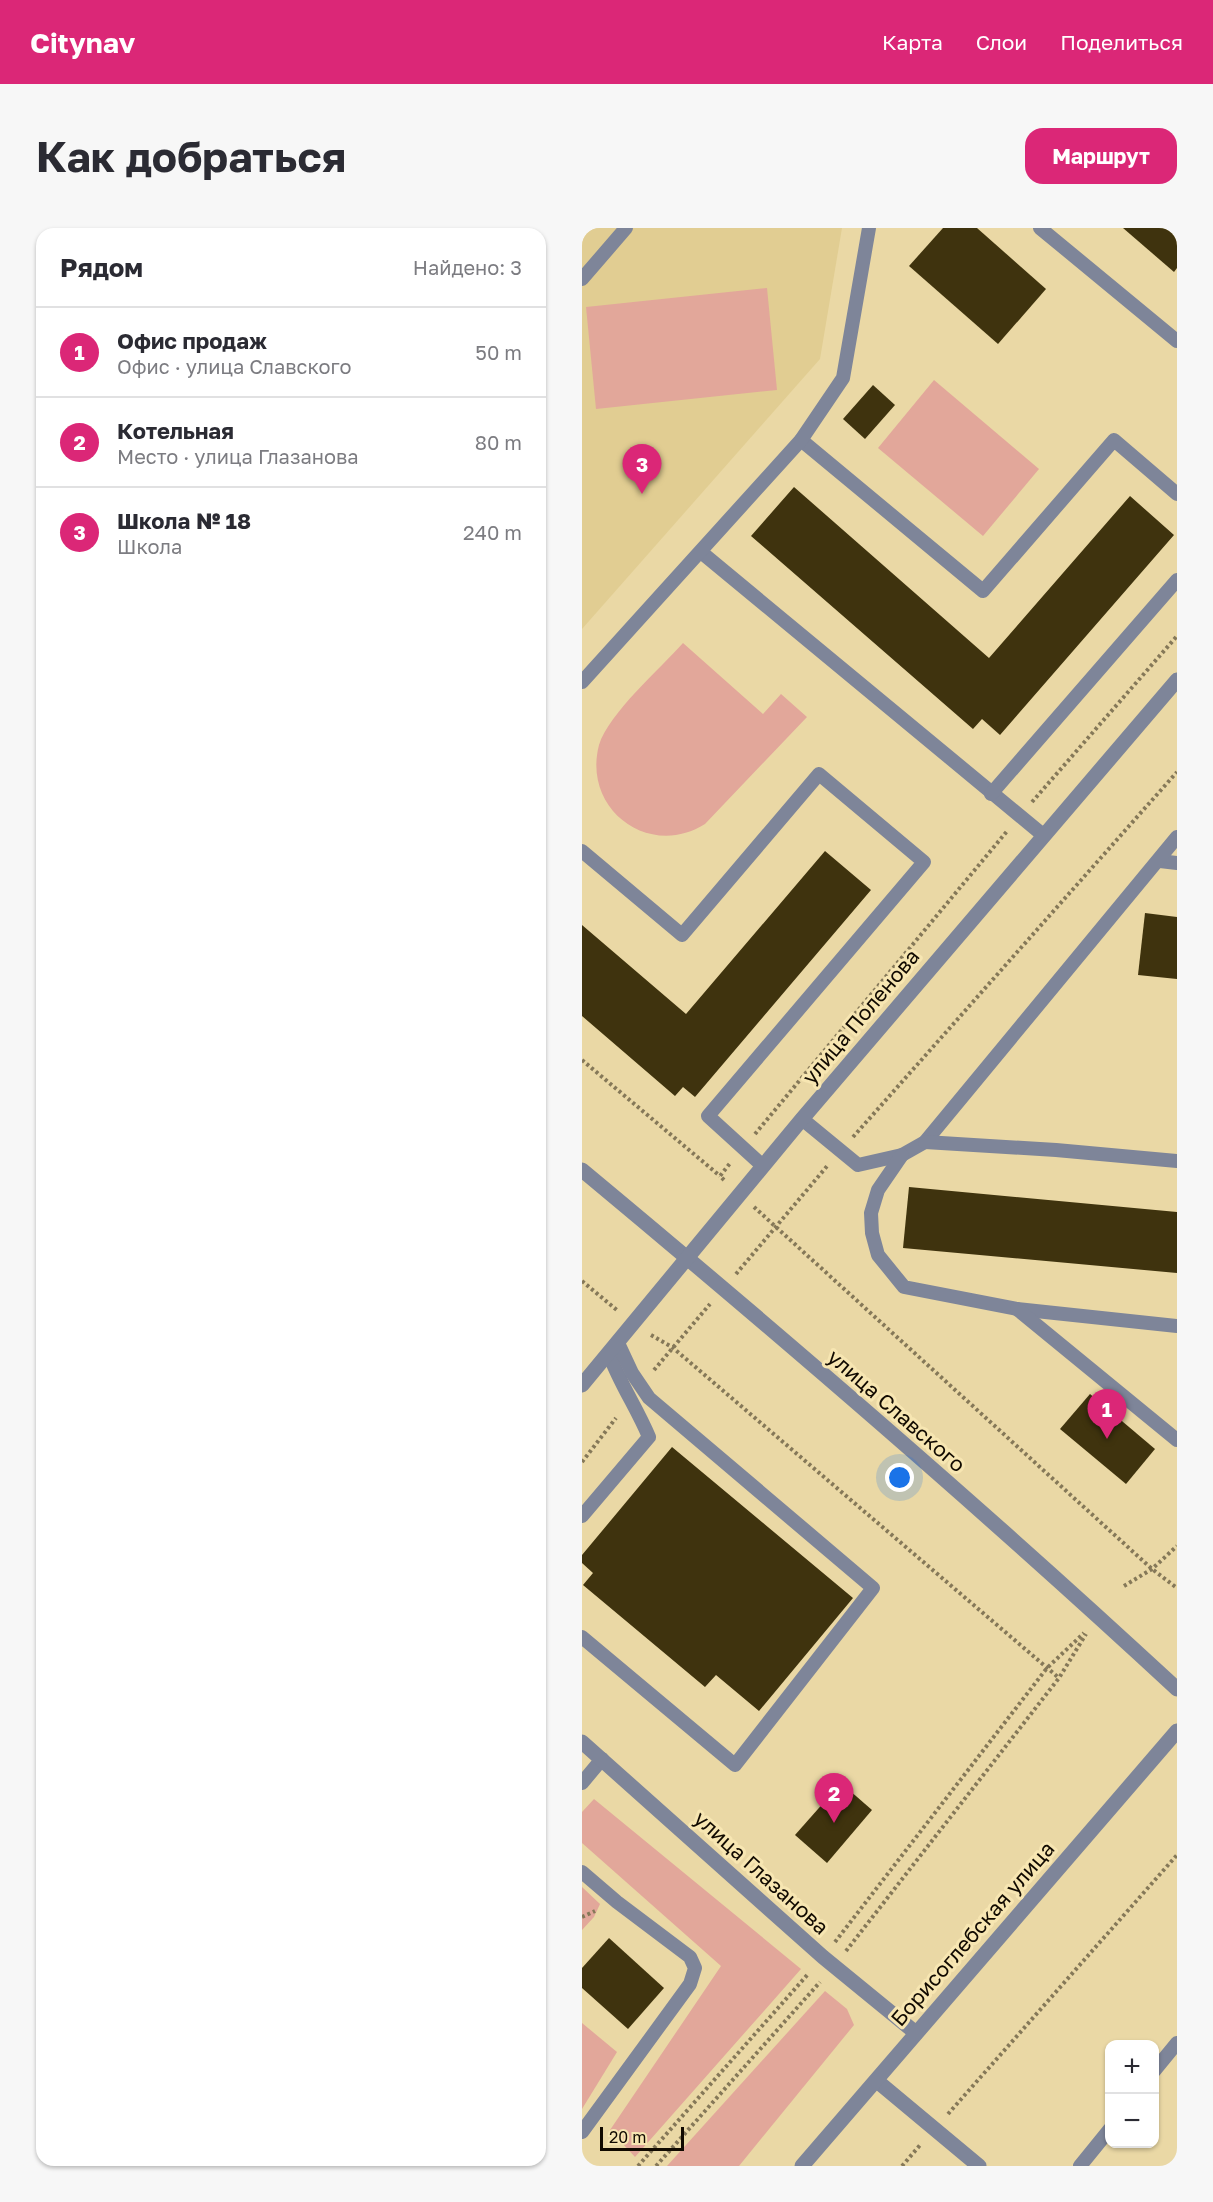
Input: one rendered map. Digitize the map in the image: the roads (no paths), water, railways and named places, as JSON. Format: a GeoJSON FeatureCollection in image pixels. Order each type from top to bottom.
{"type":"FeatureCollection","features":[{"type":"Feature","properties":{"kind":"street","name":"улица Поленова"},"geometry":{"type":"LineString","coordinates":[[584,1378],[614,1349],[802,1119],[1177,680]]}},
{"type":"Feature","properties":{"kind":"street","name":"улица Славского"},"geometry":{"type":"LineString","coordinates":[[582,1170],[688,1257],[1101,1617],[1177,1689]]}},
{"type":"Feature","properties":{"kind":"street","name":"Борисоглебская улица"},"geometry":{"type":"LineString","coordinates":[[802,2166],[1177,1731]]}},
{"type":"Feature","properties":{"kind":"street","name":"улица Глазанова"},"geometry":{"type":"LineString","coordinates":[[582,1742],[829,1961],[916,2033]]}},
{"type":"Feature","properties":{"kind":"street"},"geometry":{"type":"LineString","coordinates":[[877,2081],[979,2166]]}},
{"type":"Feature","properties":{"kind":"lane"},"geometry":{"type":"LineString","coordinates":[[582,279],[626,228]]}},
{"type":"Feature","properties":{"kind":"lane"},"geometry":{"type":"LineString","coordinates":[[582,682],[801,440],[843,378],[869,228]]}},
{"type":"Feature","properties":{"kind":"lane"},"geometry":{"type":"LineString","coordinates":[[1040,228],[1177,341]]}},
{"type":"Feature","properties":{"kind":"lane"},"geometry":{"type":"LineString","coordinates":[[801,440],[983,591],[1114,440],[1177,494]]}},
{"type":"Feature","properties":{"kind":"lane"},"geometry":{"type":"LineString","coordinates":[[701,552],[1043,835]]}},
{"type":"Feature","properties":{"kind":"lane"},"geometry":{"type":"LineString","coordinates":[[991,794],[1177,580]]}},
{"type":"Feature","properties":{"kind":"lane"},"geometry":{"type":"LineString","coordinates":[[582,851],[682,935],[819,774],[924,862],[708,1116],[763,1166]]}},
{"type":"Feature","properties":{"kind":"lane"},"geometry":{"type":"LineString","coordinates":[[802,1119],[858,1165],[902,1155],[925,1142],[1160,861],[1177,837]]}},
{"type":"Feature","properties":{"kind":"lane"},"geometry":{"type":"LineString","coordinates":[[1160,861],[1177,863]]}},
{"type":"Feature","properties":{"kind":"lane"},"geometry":{"type":"LineString","coordinates":[[925,1142],[1177,1161]]}},
{"type":"Feature","properties":{"kind":"lane"},"geometry":{"type":"LineString","coordinates":[[902,1155],[878,1190],[871,1213],[872,1233],[878,1255],[889,1272],[904,1287],[1017,1309],[1177,1326]]}},
{"type":"Feature","properties":{"kind":"lane"},"geometry":{"type":"LineString","coordinates":[[1017,1309],[1177,1440]]}},
{"type":"Feature","properties":{"kind":"lane"},"geometry":{"type":"LineString","coordinates":[[582,1516],[649,1437],[638,1411],[618,1380],[614,1349]]}},
{"type":"Feature","properties":{"kind":"lane"},"geometry":{"type":"LineString","coordinates":[[582,1637],[735,1765],[873,1588],[649,1398],[614,1349]]}},
{"type":"Feature","properties":{"kind":"lane"},"geometry":{"type":"LineString","coordinates":[[582,1784],[602,1759]]}},
{"type":"Feature","properties":{"kind":"lane"},"geometry":{"type":"LineString","coordinates":[[582,1872],[617,1902],[690,1957],[695,1968],[690,1984],[582,2132]]}},
{"type":"Feature","properties":{"kind":"lane"},"geometry":{"type":"LineString","coordinates":[[1159,2066],[1177,2043]]}},
{"type":"Feature","properties":{"kind":"lane"},"geometry":{"type":"LineString","coordinates":[[1080,2166],[1105,2135]]}},
{"type":"Feature","properties":{"kind":"place","name":"Школа № 18"},"geometry":{"type":"Point","coordinates":[642,494]}},
{"type":"Feature","properties":{"kind":"place","name":"Офис продаж"},"geometry":{"type":"Point","coordinates":[1107,1439]}},
{"type":"Feature","properties":{"kind":"place","name":"Котельная"},"geometry":{"type":"Point","coordinates":[834,1823]}}]}
